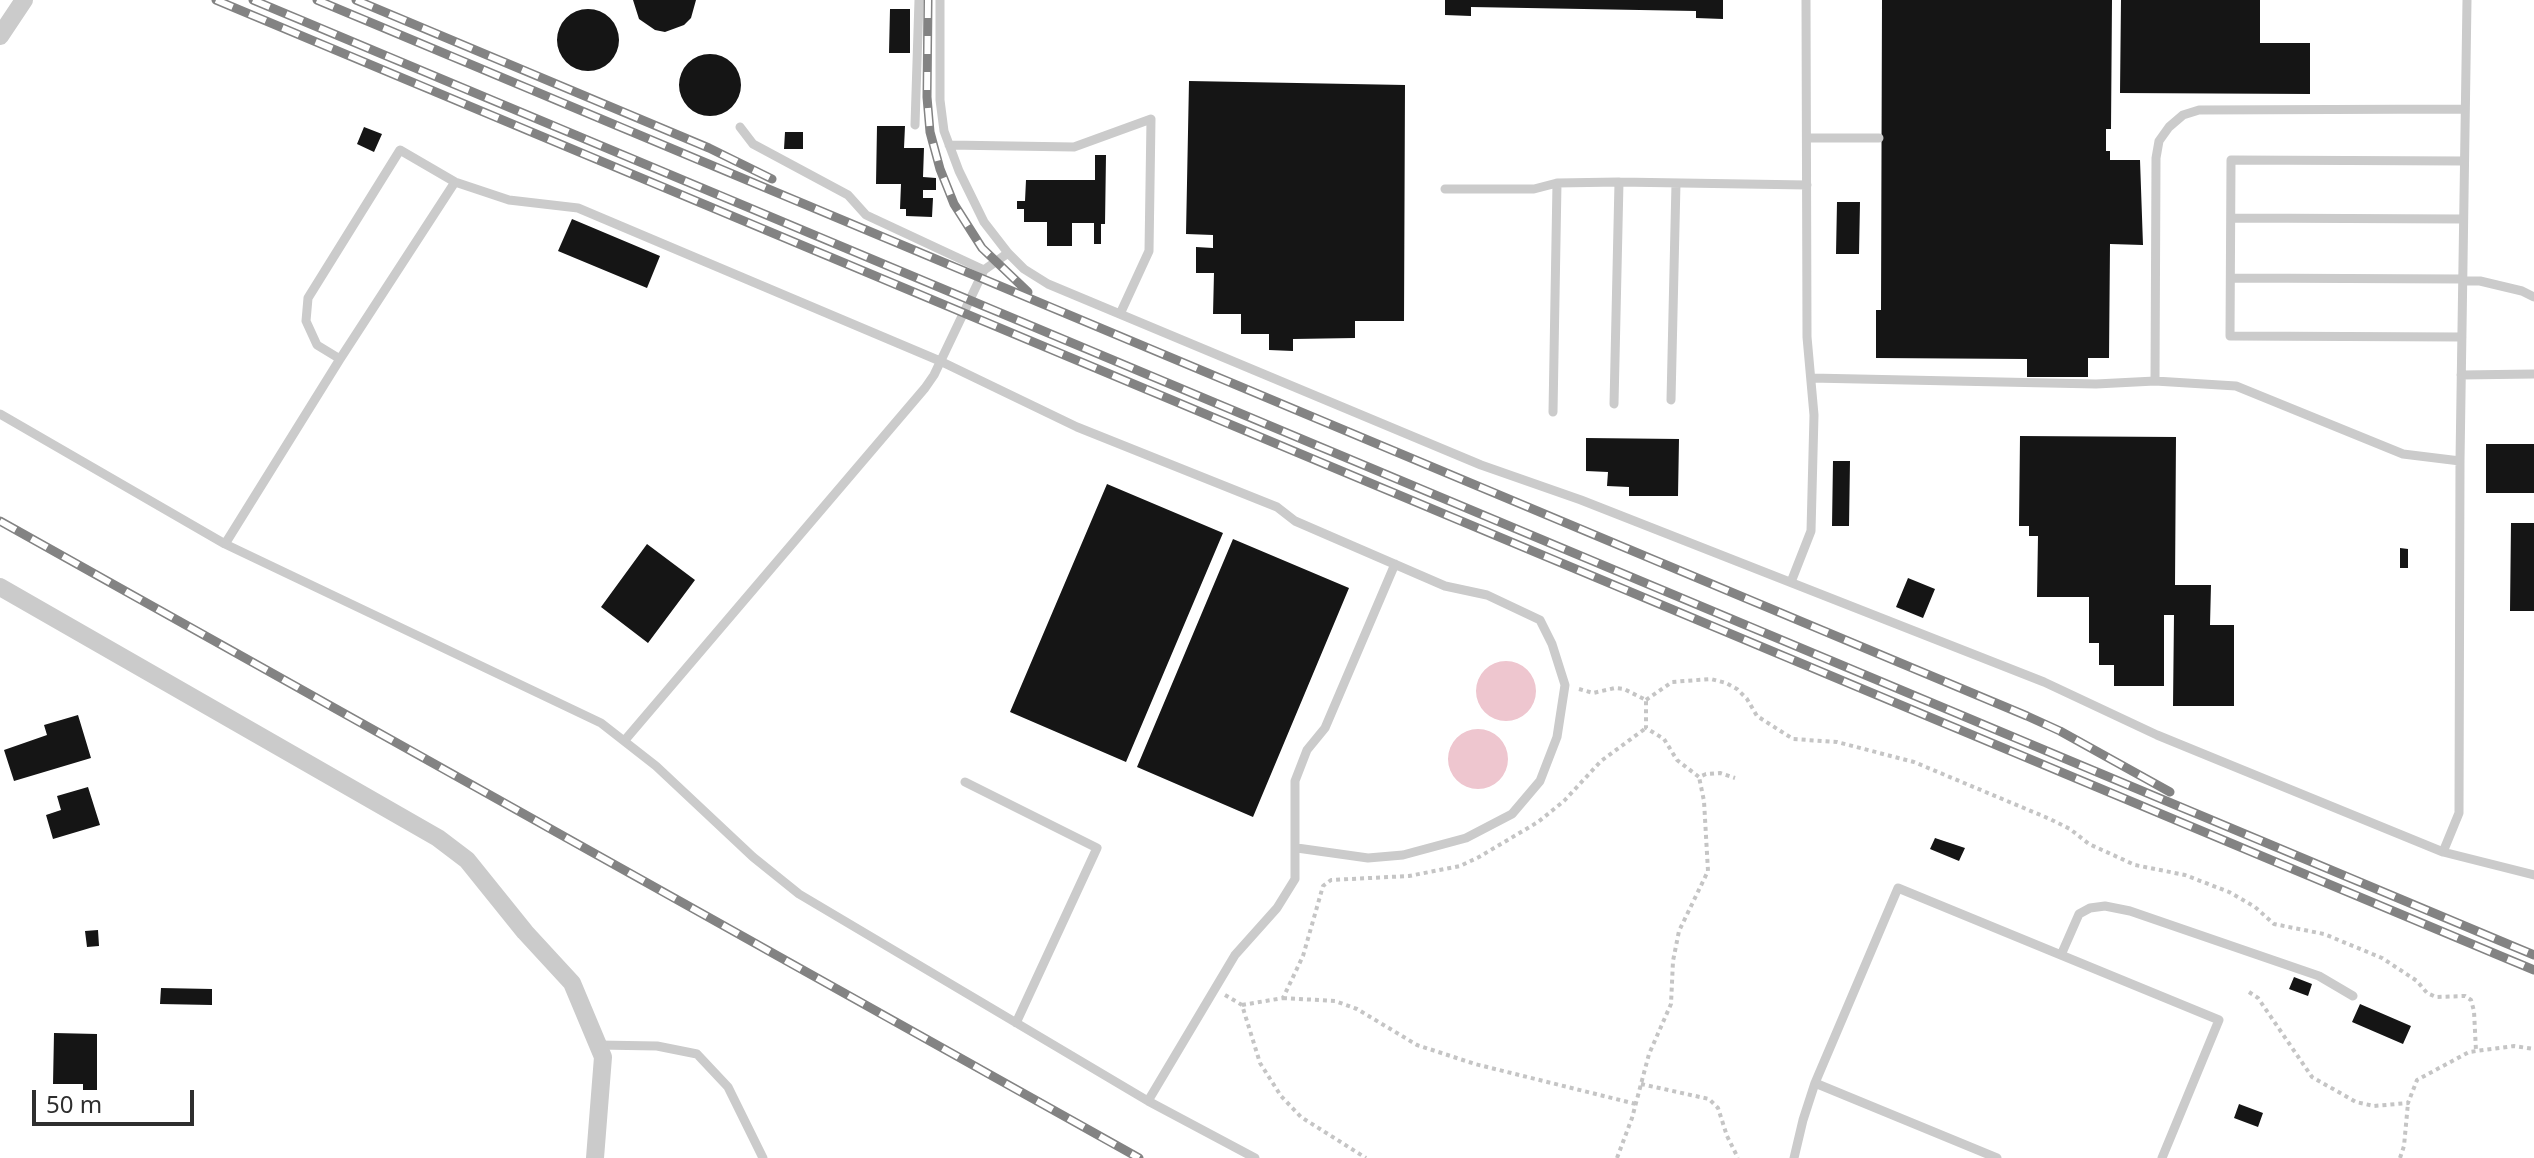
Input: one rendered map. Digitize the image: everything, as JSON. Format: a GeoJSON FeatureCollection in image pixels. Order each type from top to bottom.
{"type":"FeatureCollection","features":[{"type":"Feature","properties":{"kind":"street"},"geometry":{"type":"LineString","coordinates":[[0,36],[24,0]]}},
{"type":"Feature","properties":{"kind":"street"},"geometry":{"type":"LineString","coordinates":[[0,587],[438,838],[467,860],[525,932],[572,983],[603,1057],[595,1158]]}},
{"type":"Feature","properties":{"kind":"lane"},"geometry":{"type":"LineString","coordinates":[[915,125],[919,0]]}},
{"type":"Feature","properties":{"kind":"lane"},"geometry":{"type":"LineString","coordinates":[[940,0],[940,100],[949,145],[984,222],[1024,269],[1048,284],[1481,465],[1581,500],[2044,682],[2157,735],[2443,852],[2534,875]]}},
{"type":"Feature","properties":{"kind":"lane"},"geometry":{"type":"LineString","coordinates":[[1791,582],[1811,531],[1814,415],[1807,337],[1806,0]]}},
{"type":"Feature","properties":{"kind":"lane"},"geometry":{"type":"LineString","coordinates":[[2443,852],[2459,813],[2460,461],[2467,0]]}},
{"type":"Feature","properties":{"kind":"lane"},"geometry":{"type":"LineString","coordinates":[[2155,381],[2156,158],[2159,141],[2176,121],[2199,110],[2464,109]]}},
{"type":"Feature","properties":{"kind":"lane"},"geometry":{"type":"LineString","coordinates":[[949,145],[1074,147],[1151,119],[1149,251],[1120,314]]}},
{"type":"Feature","properties":{"kind":"lane"},"geometry":{"type":"LineString","coordinates":[[740,127],[753,144],[848,195],[866,215],[984,270]]}},
{"type":"Feature","properties":{"kind":"lane"},"geometry":{"type":"LineString","coordinates":[[1807,138],[1879,138]]}},
{"type":"Feature","properties":{"kind":"lane"},"geometry":{"type":"LineString","coordinates":[[340,359],[317,345],[306,321],[308,298],[400,150],[455,182],[509,200],[578,208],[940,361],[1077,427],[1277,507],[1295,521],[1445,586],[1487,595],[1540,620],[1552,644],[1565,685],[1557,737],[1540,781],[1512,814],[1466,838],[1403,855],[1368,858],[1297,848]]}},
{"type":"Feature","properties":{"kind":"lane"},"geometry":{"type":"LineString","coordinates":[[2462,337],[2230,336],[2231,160],[2464,161]]}},
{"type":"Feature","properties":{"kind":"lane"},"geometry":{"type":"LineString","coordinates":[[225,544],[455,182]]}},
{"type":"Feature","properties":{"kind":"lane"},"geometry":{"type":"LineString","coordinates":[[1445,189],[1534,189],[1557,183],[1619,182],[1807,185]]}},
{"type":"Feature","properties":{"kind":"lane"},"geometry":{"type":"LineString","coordinates":[[1614,404],[1619,182]]}},
{"type":"Feature","properties":{"kind":"lane"},"geometry":{"type":"LineString","coordinates":[[1553,412],[1557,183]]}},
{"type":"Feature","properties":{"kind":"lane"},"geometry":{"type":"LineString","coordinates":[[1671,400],[1676,183]]}},
{"type":"Feature","properties":{"kind":"lane"},"geometry":{"type":"LineString","coordinates":[[2231,218],[2463,219]]}},
{"type":"Feature","properties":{"kind":"lane"},"geometry":{"type":"LineString","coordinates":[[625,740],[925,388],[984,270],[1008,253]]}},
{"type":"Feature","properties":{"kind":"lane"},"geometry":{"type":"LineString","coordinates":[[2231,278],[2480,281],[2534,297]]}},
{"type":"Feature","properties":{"kind":"lane"},"geometry":{"type":"LineString","coordinates":[[2461,375],[2534,374]]}},
{"type":"Feature","properties":{"kind":"lane"},"geometry":{"type":"LineString","coordinates":[[1811,378],[2096,384],[2155,381],[2236,386],[2403,454],[2460,461]]}},
{"type":"Feature","properties":{"kind":"lane"},"geometry":{"type":"LineString","coordinates":[[0,414],[225,544],[601,723],[625,740],[753,857],[799,894],[1148,1101],[1255,1158]]}},
{"type":"Feature","properties":{"kind":"lane"},"geometry":{"type":"LineString","coordinates":[[1148,1101],[1235,955],[1277,908],[1295,879],[1295,781],[1307,750],[1325,728],[1395,564]]}},
{"type":"Feature","properties":{"kind":"lane"},"geometry":{"type":"LineString","coordinates":[[965,782],[1097,848],[1016,1023]]}},
{"type":"Feature","properties":{"kind":"lane"},"geometry":{"type":"LineString","coordinates":[[1794,1158],[1815,1083],[1898,888],[2219,1020],[2162,1158]]}},
{"type":"Feature","properties":{"kind":"lane"},"geometry":{"type":"LineString","coordinates":[[2061,955],[2079,914],[2090,908],[2105,906],[2130,911],[2319,976],[2353,996]]}},
{"type":"Feature","properties":{"kind":"lane"},"geometry":{"type":"LineString","coordinates":[[598,1045],[657,1046],[697,1054],[728,1087],[763,1158]]}},
{"type":"Feature","properties":{"kind":"lane"},"geometry":{"type":"LineString","coordinates":[[1815,1083],[1997,1158]]}},
{"type":"Feature","properties":{"kind":"path"},"geometry":{"type":"LineString","coordinates":[[1646,700],[1672,682],[1711,679],[1726,683],[1737,689],[1757,716],[1793,739],[1837,742],[1914,762],[2050,819],[2089,844],[2135,865],[2185,875],[2229,892],[2255,907],[2274,924],[2316,932],[2382,958],[2436,997],[2465,996],[2471,1000],[2474,1011],[2476,1051]]}},
{"type":"Feature","properties":{"kind":"path"},"geometry":{"type":"LineString","coordinates":[[1565,685],[1593,693],[1624,689],[1646,700]]}},
{"type":"Feature","properties":{"kind":"path"},"geometry":{"type":"LineString","coordinates":[[1646,700],[1646,728]]}},
{"type":"Feature","properties":{"kind":"path"},"geometry":{"type":"LineString","coordinates":[[1617,1158],[1649,1054],[1671,1004],[1673,961],[1679,931],[1708,871],[1704,801],[1699,777],[1677,760],[1664,739],[1646,728]]}},
{"type":"Feature","properties":{"kind":"path"},"geometry":{"type":"LineString","coordinates":[[1283,998],[1303,956],[1323,886],[1331,880],[1409,876],[1460,866],[1479,857],[1538,822],[1564,801],[1601,761],[1646,728]]}},
{"type":"Feature","properties":{"kind":"path"},"geometry":{"type":"LineString","coordinates":[[1699,777],[1720,773],[1735,778]]}},
{"type":"Feature","properties":{"kind":"path"},"geometry":{"type":"LineString","coordinates":[[1214,989],[1242,1005],[1283,998],[1335,1001],[1357,1009],[1417,1045],[1475,1064],[1636,1104]]}},
{"type":"Feature","properties":{"kind":"path"},"geometry":{"type":"LineString","coordinates":[[2249,992],[2258,998],[2312,1077],[2356,1102],[2374,1106],[2408,1103]]}},
{"type":"Feature","properties":{"kind":"path"},"geometry":{"type":"LineString","coordinates":[[1242,1005],[1260,1063],[1281,1096],[1301,1117],[1366,1158]]}},
{"type":"Feature","properties":{"kind":"path"},"geometry":{"type":"LineString","coordinates":[[2400,1158],[2408,1103],[2417,1080],[2469,1052],[2514,1046],[2534,1049]]}},
{"type":"Feature","properties":{"kind":"path"},"geometry":{"type":"LineString","coordinates":[[1641,1084],[1709,1099],[1718,1108],[1738,1158]]}},
{"type":"Feature","properties":{"kind":"shaded area"},"geometry":{"type":"Polygon","coordinates":[[[1506,661],[1517,663],[1527,670],[1534,680],[1534,702],[1527,712],[1517,719],[1506,721],[1495,719],[1485,712],[1478,702],[1476,691],[1478,680],[1485,670],[1495,663],[1506,661]]]}},
{"type":"Feature","properties":{"kind":"shaded area"},"geometry":{"type":"Polygon","coordinates":[[[1478,729],[1489,731],[1499,738],[1506,748],[1506,770],[1499,780],[1489,787],[1478,789],[1467,787],[1457,780],[1450,770],[1448,759],[1450,748],[1457,738],[1467,731],[1478,729]]]}},
{"type":"Feature","properties":{"kind":"building"},"geometry":{"type":"Polygon","coordinates":[[[633,0],[696,0],[691,18],[684,25],[665,32],[655,30],[639,19],[633,0]]]}},
{"type":"Feature","properties":{"kind":"building"},"geometry":{"type":"Polygon","coordinates":[[[1445,0],[1723,0],[1723,19],[1696,18],[1696,11],[1471,7],[1471,16],[1445,15],[1445,0]]]}},
{"type":"Feature","properties":{"kind":"building"},"geometry":{"type":"Polygon","coordinates":[[[1882,0],[2112,0],[2111,129],[2106,129],[2106,151],[2110,151],[2110,160],[2140,160],[2143,245],[2110,244],[2109,358],[2088,358],[2088,377],[2027,377],[2027,359],[1876,358],[1876,310],[1881,310],[1882,0]]]}},
{"type":"Feature","properties":{"kind":"building"},"geometry":{"type":"Polygon","coordinates":[[[2121,0],[2260,0],[2260,43],[2310,43],[2310,94],[2120,93],[2121,0]]]}},
{"type":"Feature","properties":{"kind":"building"},"geometry":{"type":"Polygon","coordinates":[[[588,9],[600,11],[610,18],[617,28],[617,52],[610,62],[600,69],[588,71],[576,69],[566,62],[559,52],[557,40],[559,28],[566,18],[576,11],[588,9]]]}},
{"type":"Feature","properties":{"kind":"building"},"geometry":{"type":"Polygon","coordinates":[[[890,9],[910,9],[910,53],[889,53],[890,9]]]}},
{"type":"Feature","properties":{"kind":"building"},"geometry":{"type":"Polygon","coordinates":[[[710,54],[722,56],[732,63],[739,73],[739,97],[732,107],[722,114],[710,116],[698,114],[688,107],[681,97],[679,85],[681,73],[688,63],[698,56],[710,54]]]}},
{"type":"Feature","properties":{"kind":"building"},"geometry":{"type":"Polygon","coordinates":[[[1189,81],[1405,85],[1404,321],[1355,321],[1355,338],[1293,339],[1293,351],[1269,350],[1269,334],[1241,334],[1241,314],[1213,314],[1214,273],[1196,273],[1196,247],[1213,248],[1213,235],[1186,234],[1189,81]]]}},
{"type":"Feature","properties":{"kind":"building"},"geometry":{"type":"Polygon","coordinates":[[[877,126],[905,126],[904,148],[924,148],[923,177],[936,178],[936,190],[923,190],[923,198],[933,198],[932,217],[906,216],[906,209],[900,209],[901,184],[876,184],[877,126]]]}},
{"type":"Feature","properties":{"kind":"building"},"geometry":{"type":"Polygon","coordinates":[[[364,127],[382,134],[374,152],[357,144],[364,127]]]}},
{"type":"Feature","properties":{"kind":"building"},"geometry":{"type":"Polygon","coordinates":[[[785,132],[803,132],[803,149],[784,149],[785,132]]]}},
{"type":"Feature","properties":{"kind":"building"},"geometry":{"type":"Polygon","coordinates":[[[1095,155],[1106,155],[1105,224],[1101,224],[1101,244],[1094,244],[1094,223],[1072,223],[1072,246],[1047,246],[1047,222],[1024,222],[1024,209],[1017,209],[1017,201],[1025,201],[1026,180],[1095,180],[1095,155]]]}},
{"type":"Feature","properties":{"kind":"building"},"geometry":{"type":"Polygon","coordinates":[[[1837,202],[1860,202],[1859,254],[1836,254],[1837,202]]]}},
{"type":"Feature","properties":{"kind":"building"},"geometry":{"type":"Polygon","coordinates":[[[572,219],[660,256],[647,288],[558,251],[572,219]]]}},
{"type":"Feature","properties":{"kind":"building"},"geometry":{"type":"Polygon","coordinates":[[[2020,436],[2176,437],[2175,585],[2211,585],[2210,625],[2234,625],[2234,706],[2173,706],[2174,615],[2164,615],[2164,686],[2114,686],[2114,665],[2099,665],[2099,643],[2089,643],[2089,597],[2037,597],[2038,536],[2029,536],[2029,526],[2019,526],[2020,436]]]}},
{"type":"Feature","properties":{"kind":"building"},"geometry":{"type":"Polygon","coordinates":[[[1586,438],[1679,439],[1678,496],[1629,496],[1629,487],[1607,486],[1608,472],[1586,471],[1586,438]]]}},
{"type":"Feature","properties":{"kind":"building"},"geometry":{"type":"Polygon","coordinates":[[[2486,444],[2534,444],[2534,493],[2486,493],[2486,444]]]}},
{"type":"Feature","properties":{"kind":"building"},"geometry":{"type":"Polygon","coordinates":[[[1833,461],[1850,461],[1849,526],[1832,526],[1833,461]]]}},
{"type":"Feature","properties":{"kind":"building"},"geometry":{"type":"Polygon","coordinates":[[[1107,484],[1223,533],[1126,762],[1010,712],[1107,484]]]}},
{"type":"Feature","properties":{"kind":"building"},"geometry":{"type":"Polygon","coordinates":[[[2511,523],[2534,523],[2534,611],[2510,611],[2511,523]]]}},
{"type":"Feature","properties":{"kind":"building"},"geometry":{"type":"Polygon","coordinates":[[[1233,539],[1349,588],[1253,817],[1137,767],[1233,539]]]}},
{"type":"Feature","properties":{"kind":"building"},"geometry":{"type":"Polygon","coordinates":[[[647,544],[695,580],[648,643],[601,607],[647,544]]]}},
{"type":"Feature","properties":{"kind":"building"},"geometry":{"type":"Polygon","coordinates":[[[2400,548],[2408,549],[2408,568],[2400,568],[2400,548]]]}},
{"type":"Feature","properties":{"kind":"building"},"geometry":{"type":"Polygon","coordinates":[[[1908,578],[1935,589],[1923,618],[1896,607],[1908,578]]]}},
{"type":"Feature","properties":{"kind":"building"},"geometry":{"type":"Polygon","coordinates":[[[78,715],[91,758],[14,781],[4,750],[47,735],[44,725],[78,715]]]}},
{"type":"Feature","properties":{"kind":"building"},"geometry":{"type":"Polygon","coordinates":[[[88,787],[100,825],[53,839],[46,815],[61,810],[57,796],[88,787]]]}},
{"type":"Feature","properties":{"kind":"building"},"geometry":{"type":"Polygon","coordinates":[[[1935,838],[1965,848],[1959,861],[1930,849],[1935,838]]]}},
{"type":"Feature","properties":{"kind":"building"},"geometry":{"type":"Polygon","coordinates":[[[98,930],[99,946],[87,947],[85,931],[98,930]]]}},
{"type":"Feature","properties":{"kind":"building"},"geometry":{"type":"Polygon","coordinates":[[[2294,977],[2312,984],[2308,996],[2289,989],[2294,977]]]}},
{"type":"Feature","properties":{"kind":"building"},"geometry":{"type":"Polygon","coordinates":[[[161,988],[212,989],[212,1005],[160,1004],[161,988]]]}},
{"type":"Feature","properties":{"kind":"building"},"geometry":{"type":"Polygon","coordinates":[[[2360,1004],[2411,1026],[2403,1044],[2352,1022],[2360,1004]]]}},
{"type":"Feature","properties":{"kind":"building"},"geometry":{"type":"Polygon","coordinates":[[[54,1033],[97,1034],[97,1090],[83,1090],[83,1084],[53,1084],[54,1033]]]}},
{"type":"Feature","properties":{"kind":"building"},"geometry":{"type":"Polygon","coordinates":[[[2239,1104],[2263,1113],[2258,1127],[2234,1118],[2239,1104]]]}},
{"type":"Feature","properties":{"kind":"railway"},"geometry":{"type":"LineString","coordinates":[[216,0],[2534,970]]}},
{"type":"Feature","properties":{"kind":"railway"},"geometry":{"type":"LineString","coordinates":[[253,0],[2534,955]]}},
{"type":"Feature","properties":{"kind":"railway"},"geometry":{"type":"LineString","coordinates":[[317,0],[2027,716],[2170,792]]}},
{"type":"Feature","properties":{"kind":"railway"},"geometry":{"type":"LineString","coordinates":[[356,0],[709,148],[772,179]]}},
{"type":"Feature","properties":{"kind":"railway"},"geometry":{"type":"LineString","coordinates":[[928,0],[927,97],[930,132],[940,169],[954,204],[982,248],[1028,292]]}},
{"type":"Feature","properties":{"kind":"railway"},"geometry":{"type":"LineString","coordinates":[[0,521],[1139,1158]]}}]}
